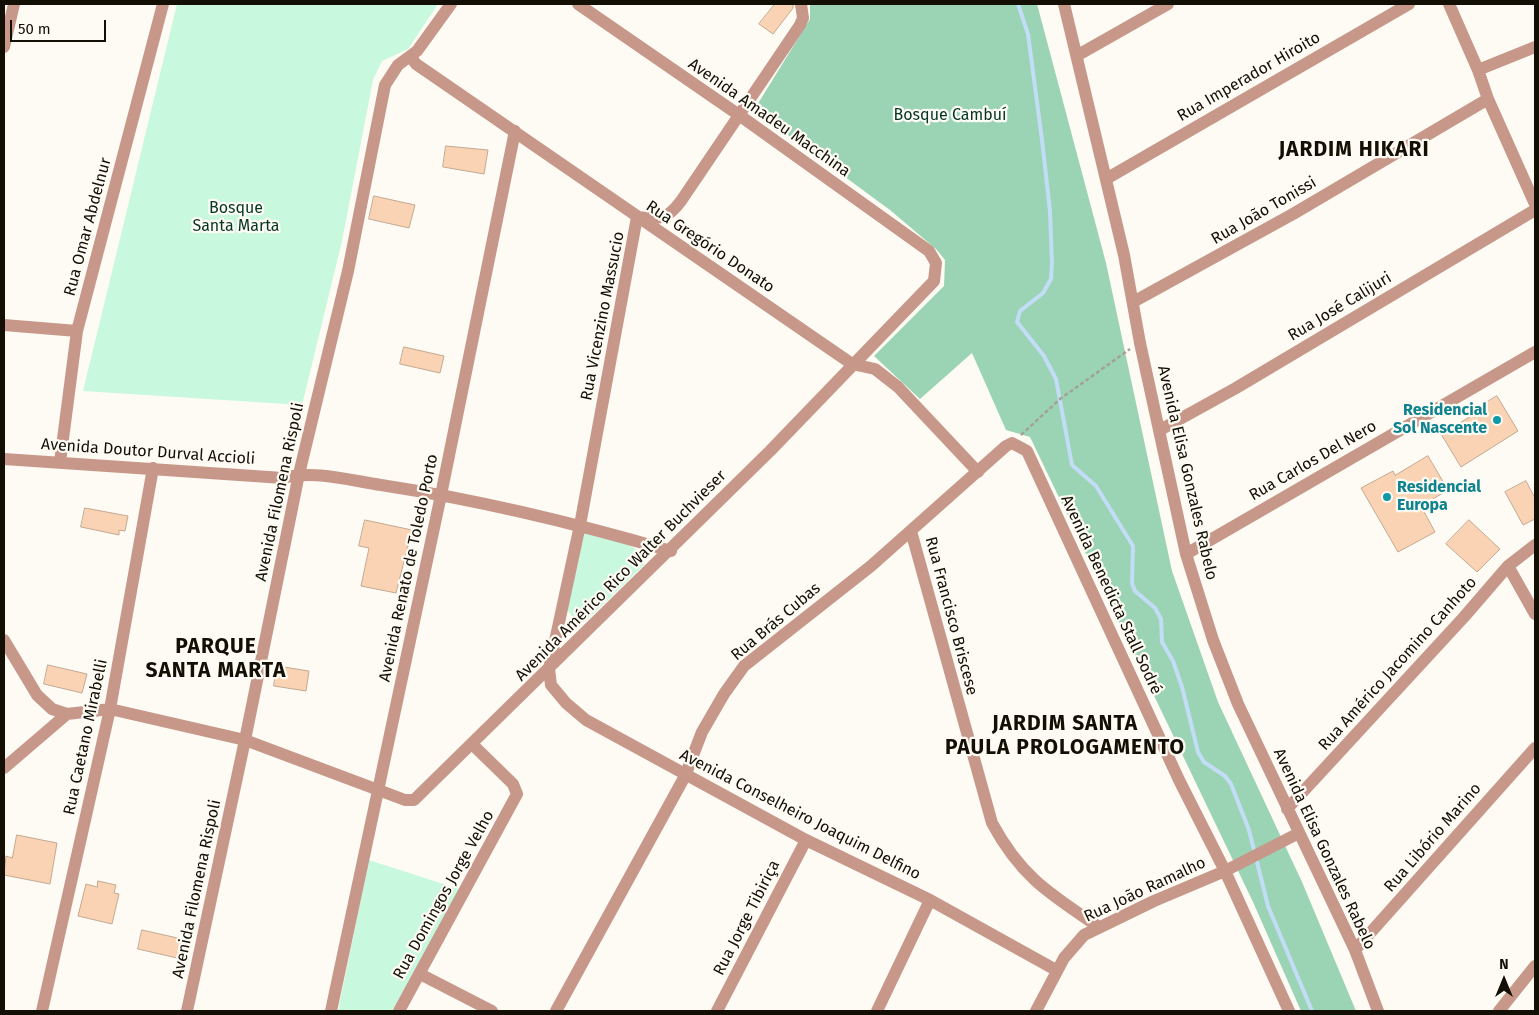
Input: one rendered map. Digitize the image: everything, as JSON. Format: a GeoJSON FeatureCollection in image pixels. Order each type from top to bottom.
{"type":"FeatureCollection","features":[{"type":"Feature","properties":{"kind":"street"},"geometry":{"type":"LineString","coordinates":[[4,46],[14,4]]}},
{"type":"Feature","properties":{"kind":"street","name":"Rua Omar Abdelnur"},"geometry":{"type":"LineString","coordinates":[[60,462],[78,331],[163,4]]}},
{"type":"Feature","properties":{"kind":"street","name":"Avenida Filomena Rispoli"},"geometry":{"type":"LineString","coordinates":[[187,1011],[246,740],[299,474],[348,271],[385,85],[398,65],[411,57],[451,4]]}},
{"type":"Feature","properties":{"kind":"street","name":"Avenida Amadeu Macchina"},"geometry":{"type":"LineString","coordinates":[[578,4],[739,115],[929,251],[936,263]]}},
{"type":"Feature","properties":{"kind":"street","name":"Rua Vicenzino Massucio"},"geometry":{"type":"LineString","coordinates":[[549,669],[580,525],[637,218],[660,219],[675,209],[800,25],[802,4]]}},
{"type":"Feature","properties":{"kind":"street","name":"Avenida Elisa Gonzales Rabelo"},"geometry":{"type":"LineString","coordinates":[[1064,4],[1078,55],[1106,179],[1186,554],[1213,640],[1238,704],[1354,950],[1378,1011]]}},
{"type":"Feature","properties":{"kind":"street"},"geometry":{"type":"LineString","coordinates":[[1078,55],[1168,4]]}},
{"type":"Feature","properties":{"kind":"street","name":"Rua Imperador Hiroito"},"geometry":{"type":"LineString","coordinates":[[1106,179],[1409,4]]}},
{"type":"Feature","properties":{"kind":"street"},"geometry":{"type":"LineString","coordinates":[[1449,4],[1478,70],[1488,99],[1535,204]]}},
{"type":"Feature","properties":{"kind":"street"},"geometry":{"type":"LineString","coordinates":[[1478,70],[1535,47]]}},
{"type":"Feature","properties":{"kind":"street","name":"Rua Gregório Donato"},"geometry":{"type":"LineString","coordinates":[[411,57],[416,64],[515,131],[637,218],[852,364],[876,368],[898,386],[978,472]]}},
{"type":"Feature","properties":{"kind":"street","name":"Rua João Tonissi"},"geometry":{"type":"LineString","coordinates":[[1133,302],[1294,214],[1488,99]]}},
{"type":"Feature","properties":{"kind":"street","name":"Avenida Renato de Toledo Porto"},"geometry":{"type":"LineString","coordinates":[[331,1011],[442,495],[515,131]]}},
{"type":"Feature","properties":{"kind":"street","name":"Rua José Calijuri"},"geometry":{"type":"LineString","coordinates":[[1160,430],[1236,388],[1535,210]]}},
{"type":"Feature","properties":{"kind":"street","name":"Avenida Américo Rico Walter Buchvieser"},"geometry":{"type":"LineString","coordinates":[[378,789],[405,800],[414,800],[770,451],[852,364],[934,282],[936,263]]}},
{"type":"Feature","properties":{"kind":"street"},"geometry":{"type":"LineString","coordinates":[[4,325],[78,331]]}},
{"type":"Feature","properties":{"kind":"street","name":"Rua Carlos Del Nero"},"geometry":{"type":"LineString","coordinates":[[1186,554],[1535,352]]}},
{"type":"Feature","properties":{"kind":"street","name":"Rua Brás Cubas"},"geometry":{"type":"LineString","coordinates":[[556,1011],[685,776],[702,732],[724,694],[744,666],[871,566],[1006,446],[1012,443]]}},
{"type":"Feature","properties":{"kind":"street","name":"Avenida Benedicta Stall Sodré"},"geometry":{"type":"LineString","coordinates":[[1012,443],[1027,451],[1179,780],[1225,871],[1289,1011]]}},
{"type":"Feature","properties":{"kind":"street","name":"Avenida Doutor Durval Accioli"},"geometry":{"type":"LineString","coordinates":[[4,458],[283,478],[299,474],[310,474],[442,495],[580,525],[670,551]]}},
{"type":"Feature","properties":{"kind":"street","name":"Rua Caetano Mirabelli"},"geometry":{"type":"LineString","coordinates":[[42,1011],[110,709],[153,468]]}},
{"type":"Feature","properties":{"kind":"street","name":"Rua Francisco Briscese"},"geometry":{"type":"LineString","coordinates":[[911,531],[992,823],[1015,861],[1034,882],[1099,927]]}},
{"type":"Feature","properties":{"kind":"street","name":"Rua Américo Jacomino Canhoto"},"geometry":{"type":"LineString","coordinates":[[1287,809],[1508,566],[1535,545]]}},
{"type":"Feature","properties":{"kind":"street"},"geometry":{"type":"LineString","coordinates":[[1508,566],[1535,614]]}},
{"type":"Feature","properties":{"kind":"street"},"geometry":{"type":"LineString","coordinates":[[4,640],[36,695],[52,709],[67,714],[110,709],[246,740],[378,789]]}},
{"type":"Feature","properties":{"kind":"street","name":"Avenida Conselheiro Joaquim Delfino"},"geometry":{"type":"LineString","coordinates":[[549,669],[551,685],[566,703],[586,720],[685,776],[806,840],[930,900],[1056,970]]}},
{"type":"Feature","properties":{"kind":"street"},"geometry":{"type":"LineString","coordinates":[[4,768],[67,714]]}},
{"type":"Feature","properties":{"kind":"street","name":"Rua Domingos Jorge Velho"},"geometry":{"type":"LineString","coordinates":[[399,1011],[517,794],[513,784],[472,745]]}},
{"type":"Feature","properties":{"kind":"street","name":"Rua Libório Marino"},"geometry":{"type":"LineString","coordinates":[[1354,950],[1535,748]]}},
{"type":"Feature","properties":{"kind":"street","name":"Rua João Ramalho"},"geometry":{"type":"LineString","coordinates":[[1036,1011],[1056,970],[1084,935],[1240,864],[1299,833]]}},
{"type":"Feature","properties":{"kind":"street","name":"Rua Jorge Tibiriça"},"geometry":{"type":"LineString","coordinates":[[717,1011],[806,840]]}},
{"type":"Feature","properties":{"kind":"street"},"geometry":{"type":"LineString","coordinates":[[877,1011],[930,900]]}},
{"type":"Feature","properties":{"kind":"street"},"geometry":{"type":"LineString","coordinates":[[1499,1011],[1535,966]]}},
{"type":"Feature","properties":{"kind":"street"},"geometry":{"type":"LineString","coordinates":[[420,974],[492,1011]]}},
{"type":"Feature","properties":{"kind":"path"},"geometry":{"type":"LineString","coordinates":[[1012,443],[1060,400],[1140,343]]}},
{"type":"Feature","properties":{"kind":"green space","name":"Bosque Santa Marta"},"geometry":{"type":"Polygon","coordinates":[[[177,4],[438,4],[408,49],[382,61],[373,80],[342,241],[302,405],[83,391],[177,4]]]}},
{"type":"Feature","properties":{"kind":"green space","name":"Bosque Cambuí"},"geometry":{"type":"Polygon","coordinates":[[[810,4],[1037,4],[1106,263],[1172,571],[1218,702],[1302,882],[1356,1011],[1301,1011],[1253,902],[1030,437],[1006,430],[972,353],[920,399],[874,356],[944,286],[945,260],[936,249],[890,210],[754,110],[810,19],[810,4]]]}},
{"type":"Feature","properties":{"kind":"green space"},"geometry":{"type":"Polygon","coordinates":[[[588,532],[631,546],[638,551],[644,565],[588,619],[580,622],[573,618],[567,609],[583,534],[588,532]]]}},
{"type":"Feature","properties":{"kind":"green space"},"geometry":{"type":"Polygon","coordinates":[[[369,860],[462,890],[392,1011],[338,1011],[369,860]]]}},
{"type":"Feature","properties":{"kind":"building"},"geometry":{"type":"Polygon","coordinates":[[[775,4],[793,4],[793,8],[773,34],[759,24],[775,4]]]}},
{"type":"Feature","properties":{"kind":"building"},"geometry":{"type":"Polygon","coordinates":[[[446,146],[488,150],[484,174],[443,167],[446,146]]]}},
{"type":"Feature","properties":{"kind":"building"},"geometry":{"type":"Polygon","coordinates":[[[374,196],[415,205],[409,228],[369,219],[374,196]]]}},
{"type":"Feature","properties":{"kind":"building"},"geometry":{"type":"Polygon","coordinates":[[[404,347],[444,356],[440,373],[400,364],[404,347]]]}},
{"type":"Feature","properties":{"kind":"building"},"geometry":{"type":"Polygon","coordinates":[[[1497,396],[1518,431],[1461,467],[1441,434],[1478,412],[1476,409],[1497,396]]]}},
{"type":"Feature","properties":{"kind":"building"},"geometry":{"type":"Polygon","coordinates":[[[1428,456],[1448,490],[1421,506],[1435,532],[1398,552],[1361,488],[1393,471],[1395,475],[1428,456]]]}},
{"type":"Feature","properties":{"kind":"building"},"geometry":{"type":"Polygon","coordinates":[[[1526,481],[1535,498],[1535,519],[1523,525],[1505,492],[1526,481]]]}},
{"type":"Feature","properties":{"kind":"building"},"geometry":{"type":"Polygon","coordinates":[[[85,508],[128,516],[125,531],[119,530],[119,535],[81,527],[85,508]]]}},
{"type":"Feature","properties":{"kind":"building"},"geometry":{"type":"Polygon","coordinates":[[[365,520],[412,530],[396,593],[361,586],[369,548],[359,546],[365,520]]]}},
{"type":"Feature","properties":{"kind":"building","name":"Residencial Europa"},"geometry":{"type":"Polygon","coordinates":[[[1469,520],[1500,549],[1477,572],[1446,544],[1469,520]]]}},
{"type":"Feature","properties":{"kind":"building"},"geometry":{"type":"Polygon","coordinates":[[[48,665],[87,674],[82,693],[44,684],[48,665]]]}},
{"type":"Feature","properties":{"kind":"building"},"geometry":{"type":"Polygon","coordinates":[[[277,666],[309,671],[306,691],[274,686],[277,666]]]}},
{"type":"Feature","properties":{"kind":"building"},"geometry":{"type":"Polygon","coordinates":[[[17,835],[57,843],[50,884],[4,875],[6,856],[12,858],[17,835]]]}},
{"type":"Feature","properties":{"kind":"building"},"geometry":{"type":"Polygon","coordinates":[[[98,881],[116,885],[114,893],[119,894],[112,924],[78,916],[86,884],[97,887],[98,881]]]}},
{"type":"Feature","properties":{"kind":"building"},"geometry":{"type":"Polygon","coordinates":[[[142,930],[182,939],[177,958],[138,949],[142,930]]]}},
{"type":"Feature","properties":{"kind":"waterway"},"geometry":{"type":"LineString","coordinates":[[1018,4],[1028,34],[1042,140],[1050,211],[1052,264],[1051,279],[1043,293],[1020,311],[1017,322],[1044,356],[1056,379],[1072,465],[1096,486],[1133,546],[1132,583],[1135,591],[1155,608],[1161,619],[1162,642],[1173,661],[1182,687],[1198,752],[1204,762],[1225,776],[1231,784],[1249,830],[1268,906],[1312,1011]]}},
{"type":"Feature","properties":{"kind":"place","name":"Residencial Sol Nascente"},"geometry":{"type":"Point","coordinates":[1497,420]}},
{"type":"Feature","properties":{"kind":"place","name":"Residencial Europa"},"geometry":{"type":"Point","coordinates":[1387,497]}},
{"type":"Feature","properties":{"kind":"district","name":"JARDIM HIKARI"},"geometry":{"type":"Point","coordinates":[1354,150]}},
{"type":"Feature","properties":{"kind":"district","name":"PARQUE SANTA MARTA"},"geometry":{"type":"Point","coordinates":[216,659]}},
{"type":"Feature","properties":{"kind":"district","name":"JARDIM SANTA PAULA PROLOGAMENTO"},"geometry":{"type":"Point","coordinates":[1065,736]}}]}
